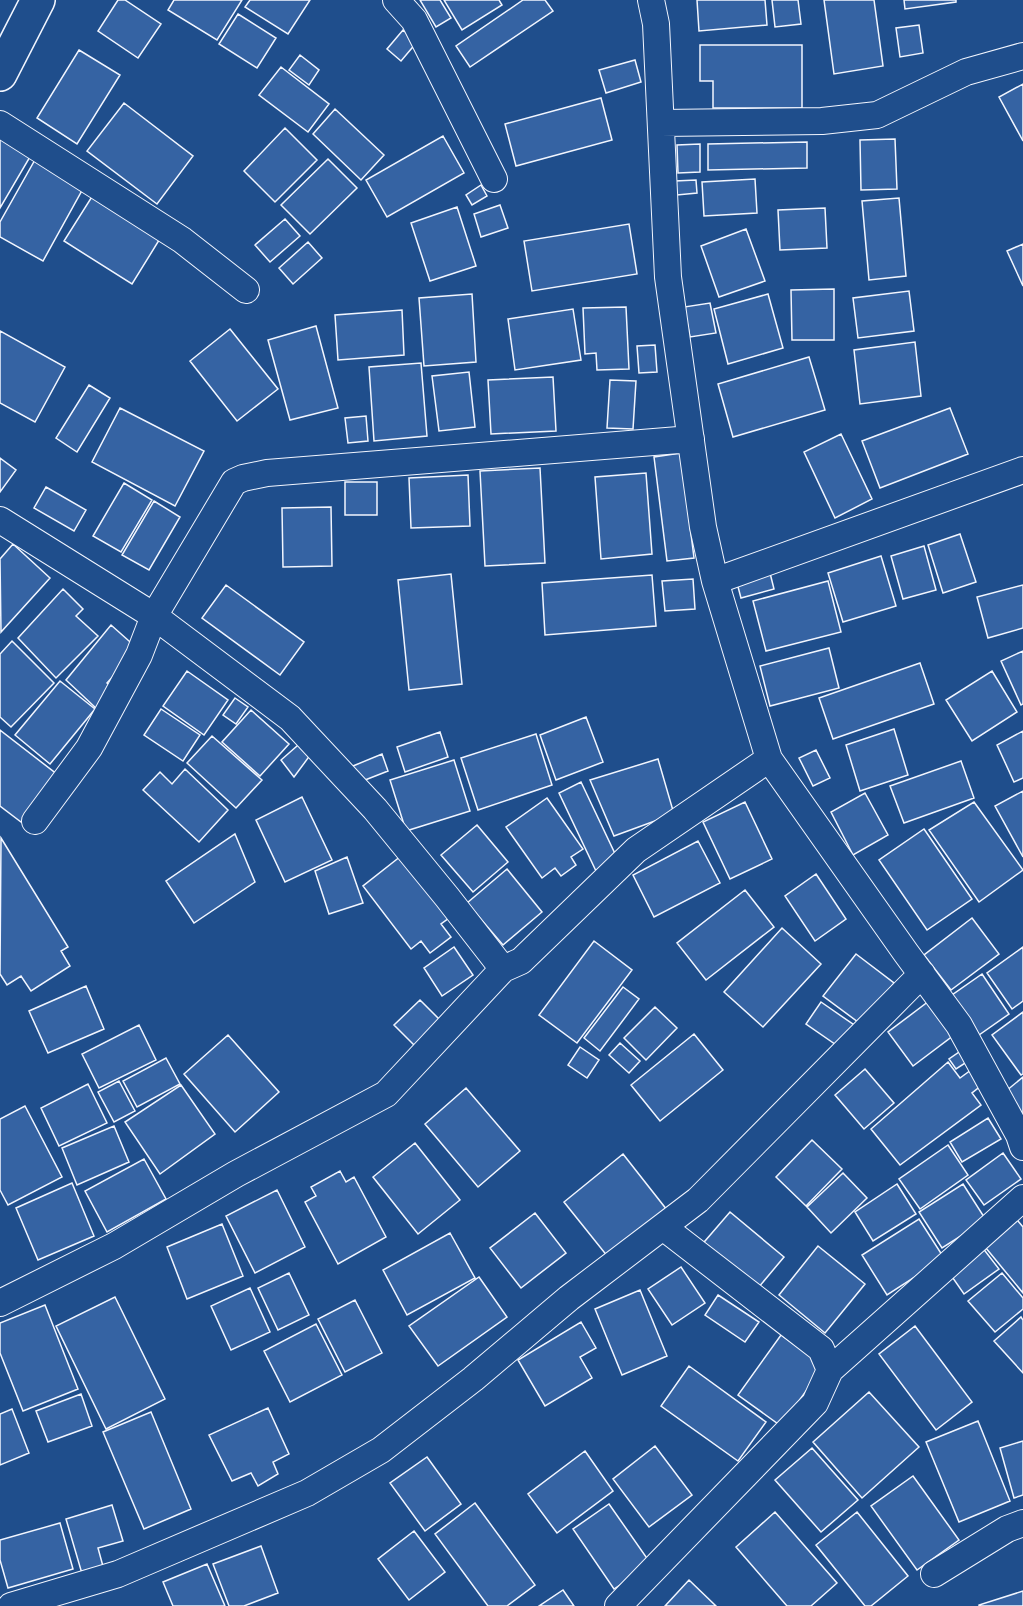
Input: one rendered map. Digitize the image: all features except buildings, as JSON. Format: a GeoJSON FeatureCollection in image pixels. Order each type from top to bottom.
{"type":"FeatureCollection","features":[{"type":"Feature","properties":{"kind":"street"},"geometry":{"type":"LineString","coordinates":[[396,0],[414,20],[494,179]]}},
{"type":"Feature","properties":{"kind":"street"},"geometry":{"type":"LineString","coordinates":[[651,0],[656,24],[668,277],[703,527],[715,581],[769,759],[959,1025],[1022,1139]]}},
{"type":"Feature","properties":{"kind":"street"},"geometry":{"type":"LineString","coordinates":[[0,74],[32,3]]}},
{"type":"Feature","properties":{"kind":"street"},"geometry":{"type":"LineString","coordinates":[[661,123],[822,121],[877,115],[966,72],[1023,56]]}},
{"type":"Feature","properties":{"kind":"street"},"geometry":{"type":"LineString","coordinates":[[0,124],[182,240],[246,290]]}},
{"type":"Feature","properties":{"kind":"street"},"geometry":{"type":"LineString","coordinates":[[35,821],[89,748],[139,655],[154,616],[234,482],[267,473],[691,439]]}},
{"type":"Feature","properties":{"kind":"street"},"geometry":{"type":"LineString","coordinates":[[715,581],[1023,470]]}},
{"type":"Feature","properties":{"kind":"street"},"geometry":{"type":"LineString","coordinates":[[0,520],[154,616],[290,718],[375,809],[503,969]]}},
{"type":"Feature","properties":{"kind":"street"},"geometry":{"type":"LineString","coordinates":[[0,1303],[114,1246],[236,1174],[386,1094],[503,969],[521,962],[636,850],[769,759]]}},
{"type":"Feature","properties":{"kind":"street"},"geometry":{"type":"LineString","coordinates":[[11,1606],[118,1574],[307,1493],[381,1450],[473,1379],[569,1298],[698,1200],[922,974]]}},
{"type":"Feature","properties":{"kind":"street"},"geometry":{"type":"LineString","coordinates":[[618,1606],[815,1403],[830,1370],[1023,1198]]}},
{"type":"Feature","properties":{"kind":"street"},"geometry":{"type":"LineString","coordinates":[[663,1227],[821,1349],[830,1370]]}},
{"type":"Feature","properties":{"kind":"street"},"geometry":{"type":"LineString","coordinates":[[934,1574],[1007,1529],[1023,1523]]}}]}
